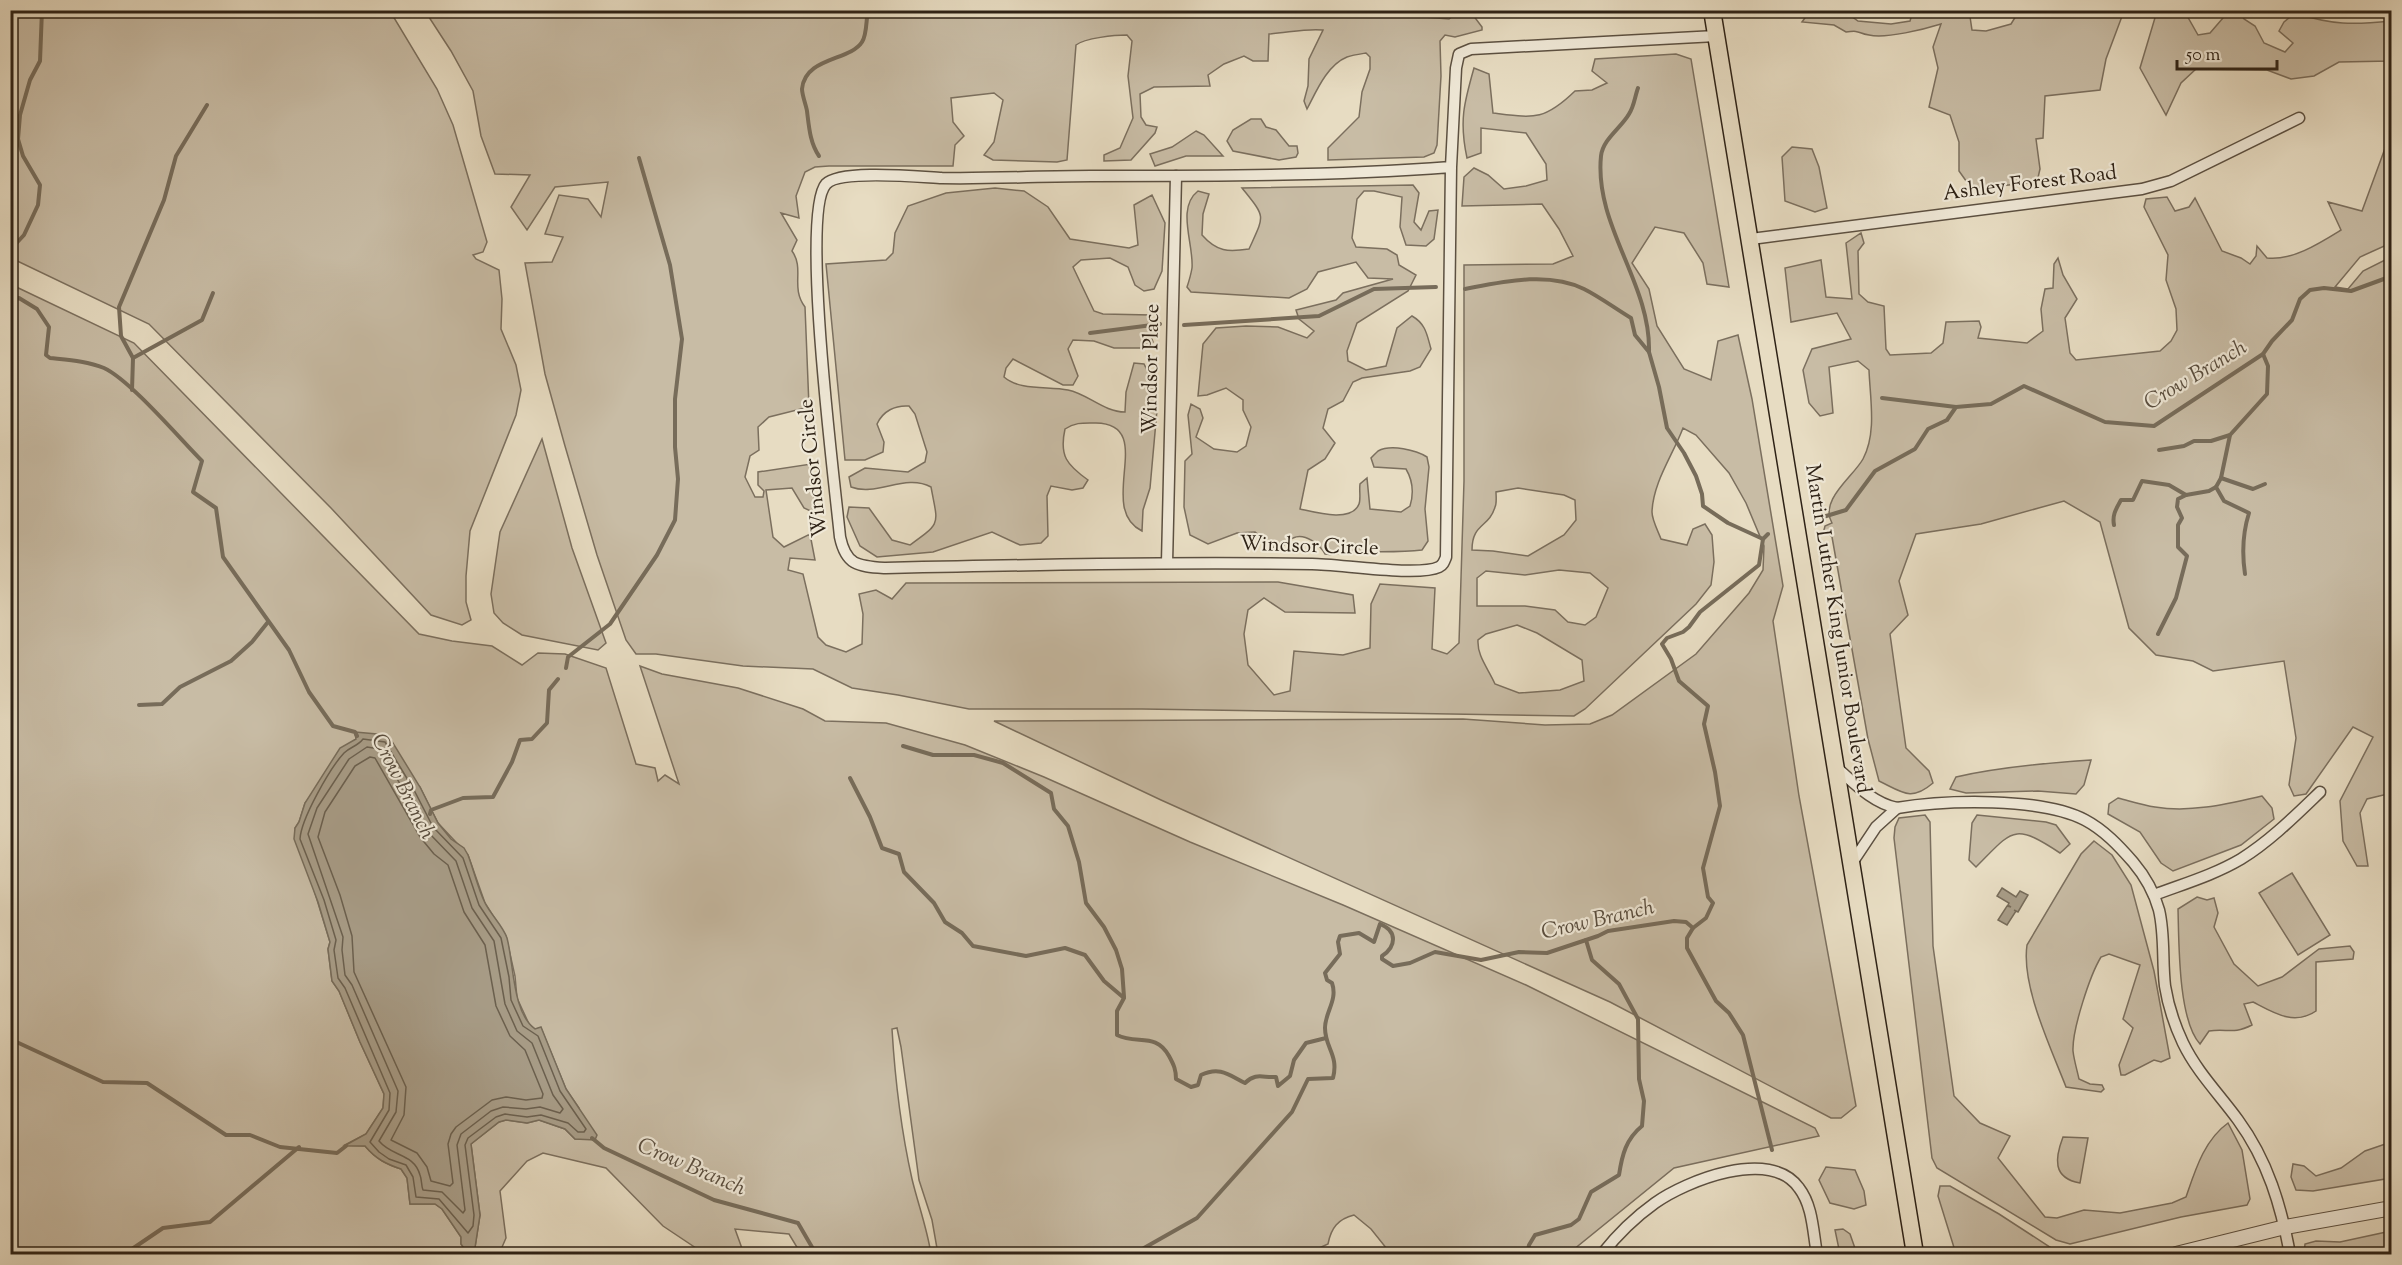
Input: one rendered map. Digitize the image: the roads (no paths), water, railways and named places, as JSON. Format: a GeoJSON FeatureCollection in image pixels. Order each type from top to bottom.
{"type":"FeatureCollection","features":[{"type":"Feature","properties":{"kind":"main road","name":"Martin Luther King Junior Boulevard"},"geometry":{"type":"LineString","coordinates":[[1712,10],[1915,1254]]}},
{"type":"Feature","properties":{"kind":"street","name":"Windsor Circle"},"geometry":{"type":"LineString","coordinates":[[1451,168],[1381,173],[1176,176],[953,178],[848,175],[827,183],[821,193],[816,235],[824,380],[840,537],[843,551],[848,559],[866,567],[884,568],[1167,563],[1316,564],[1424,570],[1437,568],[1444,564],[1449,409],[1451,168],[1456,68],[1459,54],[1471,49],[1716,36]]}},
{"type":"Feature","properties":{"kind":"street","name":"Ashley Forest Road"},"geometry":{"type":"LineString","coordinates":[[1751,239],[2142,189],[2171,181],[2299,118]]}},
{"type":"Feature","properties":{"kind":"street","name":"Windsor Place"},"geometry":{"type":"LineString","coordinates":[[1167,563],[1176,176]]}},
{"type":"Feature","properties":{"kind":"street"},"geometry":{"type":"LineString","coordinates":[[1837,768],[1871,797],[1886,806],[1897,808],[1925,804],[1971,803],[2033,805],[2086,821],[2121,848],[2140,870],[2154,895],[2160,921],[2166,987],[2181,1039],[2202,1076],[2237,1120],[2266,1165],[2285,1227],[2290,1254]]}},
{"type":"Feature","properties":{"kind":"street"},"geometry":{"type":"LineString","coordinates":[[2154,895],[2208,875],[2240,859],[2291,821],[2320,792]]}},
{"type":"Feature","properties":{"kind":"street"},"geometry":{"type":"LineString","coordinates":[[1852,863],[1876,827],[1897,808]]}},
{"type":"Feature","properties":{"kind":"street"},"geometry":{"type":"LineString","coordinates":[[1602,1254],[1634,1220],[1674,1191],[1736,1170],[1763,1168],[1776,1171],[1799,1187],[1813,1224],[1817,1254]]}},
{"type":"Feature","properties":{"kind":"street"},"geometry":{"type":"LineString","coordinates":[[2176,1254],[2285,1227],[2391,1208]]}},
{"type":"Feature","properties":{"kind":"water"},"geometry":{"type":"Polygon","coordinates":[[[355,732],[388,735],[420,787],[438,823],[451,839],[464,848],[485,903],[507,938],[515,987],[522,1011],[527,1021],[535,1029],[541,1027],[566,1089],[597,1135],[595,1140],[575,1139],[565,1129],[539,1120],[527,1123],[506,1120],[499,1122],[471,1144],[480,1215],[474,1254],[468,1254],[461,1244],[461,1237],[442,1209],[435,1204],[410,1204],[407,1178],[401,1169],[382,1160],[365,1146],[344,1146],[366,1134],[383,1108],[384,1094],[339,991],[332,981],[328,949],[330,942],[318,902],[294,839],[295,828],[305,803],[340,748],[356,739],[355,732]]]}},
{"type":"Feature","properties":{"kind":"water"},"geometry":{"type":"Polygon","coordinates":[[[2002,888],[2016,897],[2020,891],[2028,895],[2007,925],[1998,920],[2007,906],[2011,907],[2009,903],[1997,896],[2002,888]]]}},
{"type":"Feature","properties":{"kind":"waterway"},"geometry":{"type":"LineString","coordinates":[[10,250],[24,235],[38,205],[40,185],[23,156],[18,139],[20,115],[30,80],[40,61],[42,10]]}},
{"type":"Feature","properties":{"kind":"waterway"},"geometry":{"type":"LineString","coordinates":[[819,156],[809,129],[802,89],[805,79],[819,65],[848,53],[862,42],[866,31],[868,10]]}},
{"type":"Feature","properties":{"kind":"waterway"},"geometry":{"type":"LineString","coordinates":[[1638,88],[1631,111],[1602,150],[1601,182],[1614,231],[1641,302],[1647,327],[1649,352]]}},
{"type":"Feature","properties":{"kind":"waterway"},"geometry":{"type":"LineString","coordinates":[[133,358],[121,336],[119,307],[164,200],[176,156],[207,105]]}},
{"type":"Feature","properties":{"kind":"waterway"},"geometry":{"type":"LineString","coordinates":[[566,668],[568,657],[610,624],[657,555],[675,520],[678,479],[675,399],[682,339],[670,265],[639,158]]}},
{"type":"Feature","properties":{"kind":"waterway","name":"Crow Branch"},"geometry":{"type":"LineString","coordinates":[[1823,517],[1846,510],[1875,471],[1915,449],[1928,429],[1947,420],[1956,407],[1991,404],[2024,386],[2105,422],[2154,426],[2263,354],[2292,320],[2300,299],[2310,290],[2324,288],[2351,291],[2392,276]]}},
{"type":"Feature","properties":{"kind":"waterway"},"geometry":{"type":"LineString","coordinates":[[1465,289],[1525,280],[1555,280],[1584,289],[1631,318],[1635,335],[1649,352],[1667,428],[1696,476],[1703,506],[1728,523],[1763,539]]}},
{"type":"Feature","properties":{"kind":"waterway"},"geometry":{"type":"LineString","coordinates":[[1184,325],[1319,316],[1374,289],[1436,287]]}},
{"type":"Feature","properties":{"kind":"waterway"},"geometry":{"type":"LineString","coordinates":[[132,390],[133,358],[202,320],[213,293]]}},
{"type":"Feature","properties":{"kind":"waterway","name":"Crow Branch"},"geometry":{"type":"LineString","coordinates":[[10,301],[19,298],[37,309],[49,327],[46,355],[50,358],[91,364],[115,375],[141,397],[202,461],[193,492],[216,508],[223,557],[289,650],[309,692],[333,726],[355,732],[357,736]]}},
{"type":"Feature","properties":{"kind":"waterway"},"geometry":{"type":"LineString","coordinates":[[1090,333],[1160,324]]}},
{"type":"Feature","properties":{"kind":"waterway"},"geometry":{"type":"LineString","coordinates":[[2159,450],[2184,446],[2194,441],[2211,441],[2230,435],[2267,394],[2268,366],[2263,354]]}},
{"type":"Feature","properties":{"kind":"waterway"},"geometry":{"type":"LineString","coordinates":[[1882,398],[1956,407]]}},
{"type":"Feature","properties":{"kind":"waterway"},"geometry":{"type":"LineString","coordinates":[[2230,435],[2221,478],[2216,487],[2224,501],[2249,513],[2244,543],[2245,574]]}},
{"type":"Feature","properties":{"kind":"waterway"},"geometry":{"type":"LineString","coordinates":[[2221,478],[2253,489],[2265,484]]}},
{"type":"Feature","properties":{"kind":"waterway"},"geometry":{"type":"LineString","coordinates":[[2114,525],[2114,515],[2121,500],[2133,500],[2142,481],[2169,485],[2186,495],[2209,491],[2216,487]]}},
{"type":"Feature","properties":{"kind":"waterway"},"geometry":{"type":"LineString","coordinates":[[2158,634],[2176,598],[2187,556],[2178,547],[2178,525],[2182,518],[2177,507],[2178,499],[2186,495]]}},
{"type":"Feature","properties":{"kind":"waterway","name":"Crow Branch"},"geometry":{"type":"LineString","coordinates":[[1141,1254],[1144,1248],[1197,1218],[1292,1112],[1308,1079],[1333,1078],[1334,1063],[1325,1028],[1333,989],[1325,973],[1340,954],[1338,942],[1340,936],[1359,933],[1374,942],[1380,924],[1386,927],[1393,939],[1382,959],[1393,966],[1410,963],[1435,952],[1481,960],[1519,952],[1547,953],[1608,931],[1674,921],[1686,922],[1693,928],[1706,918],[1713,903],[1708,897],[1703,868],[1720,806],[1704,724],[1708,706],[1679,681],[1671,659],[1662,644],[1667,638],[1683,632],[1700,612],[1759,565],[1763,539],[1768,534]]}},
{"type":"Feature","properties":{"kind":"waterway"},"geometry":{"type":"LineString","coordinates":[[139,705],[162,704],[180,687],[231,661],[252,642],[268,622]]}},
{"type":"Feature","properties":{"kind":"waterway"},"geometry":{"type":"LineString","coordinates":[[430,814],[431,810],[463,798],[493,797],[512,762],[520,740],[532,739],[547,723],[549,690],[558,679]]}},
{"type":"Feature","properties":{"kind":"waterway"},"geometry":{"type":"LineString","coordinates":[[903,746],[933,755],[974,755],[1003,763],[1051,793],[1054,809],[1068,826],[1079,862],[1086,903],[1104,927],[1116,950],[1122,969],[1124,997]]}},
{"type":"Feature","properties":{"kind":"waterway"},"geometry":{"type":"LineString","coordinates":[[850,778],[870,817],[882,848],[899,854],[904,872],[934,903],[945,922],[962,933],[973,946],[1026,956],[1065,948],[1085,955],[1104,981],[1124,998],[1117,1011],[1117,1035],[1158,1044],[1171,1059],[1176,1079],[1191,1087],[1198,1085],[1201,1075],[1219,1071],[1245,1083],[1256,1077],[1276,1077],[1278,1086],[1290,1076],[1294,1060],[1306,1043],[1326,1038]]}},
{"type":"Feature","properties":{"kind":"waterway"},"geometry":{"type":"LineString","coordinates":[[1693,928],[1687,938],[1687,948],[1716,1001],[1729,1013],[1743,1035],[1772,1150]]}},
{"type":"Feature","properties":{"kind":"waterway"},"geometry":{"type":"LineString","coordinates":[[1527,1254],[1535,1235],[1571,1225],[1579,1219],[1591,1192],[1619,1175],[1626,1148],[1632,1136],[1642,1126],[1644,1101],[1639,1079],[1638,1019],[1619,984],[1592,960],[1586,940]]}},
{"type":"Feature","properties":{"kind":"waterway"},"geometry":{"type":"LineString","coordinates":[[10,1039],[103,1082],[147,1083],[226,1135],[250,1135],[280,1147],[337,1153],[346,1146]]}},
{"type":"Feature","properties":{"kind":"waterway","name":"Crow Branch"},"geometry":{"type":"LineString","coordinates":[[592,1138],[604,1148],[714,1200],[798,1223],[816,1254]]}},
{"type":"Feature","properties":{"kind":"waterway"},"geometry":{"type":"LineString","coordinates":[[128,1254],[163,1228],[210,1222],[299,1147]]}}]}
